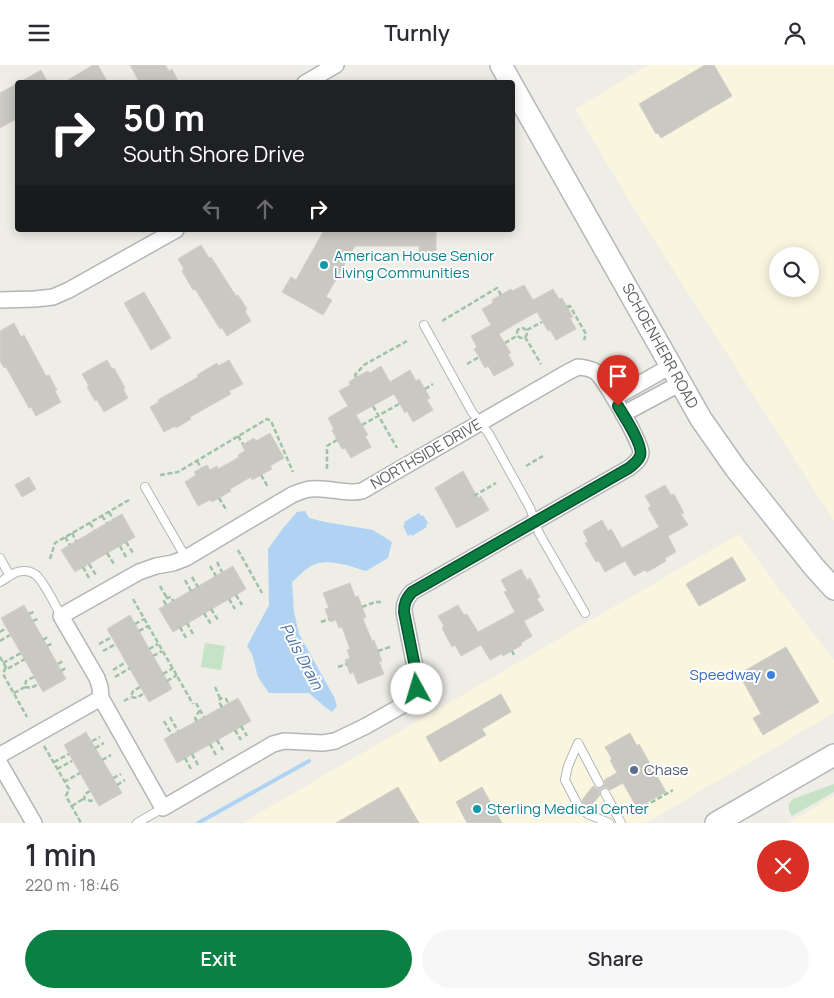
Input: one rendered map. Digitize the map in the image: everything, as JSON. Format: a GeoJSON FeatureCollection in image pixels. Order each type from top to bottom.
{"type":"FeatureCollection","features":[{"type":"Feature","properties":{"kind":"main road","name":"SCHOENHERR ROAD"},"geometry":{"type":"LineString","coordinates":[[501,65],[510,80]]}},
{"type":"Feature","properties":{"kind":"main road","name":"SCHOENHERR ROAD"},"geometry":{"type":"LineString","coordinates":[[515,89],[701,419],[736,469],[814,567],[834,589]]}},
{"type":"Feature","properties":{"kind":"main road"},"geometry":{"type":"LineString","coordinates":[[716,823],[834,755]]}},
{"type":"Feature","properties":{"kind":"street"},"geometry":{"type":"LineString","coordinates":[[310,80],[336,65]]}},
{"type":"Feature","properties":{"kind":"street"},"geometry":{"type":"LineString","coordinates":[[0,300],[53,297],[69,290],[172,232]]}},
{"type":"Feature","properties":{"kind":"street","name":"NORTHSIDE DRIVE"},"geometry":{"type":"LineString","coordinates":[[61,616],[139,572],[186,558],[292,495],[320,488],[353,493],[362,491],[578,367],[589,368],[597,373],[637,439],[641,455],[629,468],[412,592],[406,599],[404,612],[418,682],[417,689],[412,697],[403,705],[335,741],[323,743],[284,741],[273,744],[163,808]]}},
{"type":"Feature","properties":{"kind":"street"},"geometry":{"type":"LineString","coordinates":[[618,406],[676,375]]}},
{"type":"Feature","properties":{"kind":"street"},"geometry":{"type":"LineString","coordinates":[[61,616],[97,678],[102,698],[163,808]]}},
{"type":"Feature","properties":{"kind":"street"},"geometry":{"type":"LineString","coordinates":[[0,755],[102,698]]}},
{"type":"Feature","properties":{"kind":"street"},"geometry":{"type":"LineString","coordinates":[[0,764],[34,823]]}},
{"type":"Feature","properties":{"kind":"lane"},"geometry":{"type":"LineString","coordinates":[[424,325],[472,412],[488,434],[530,507],[539,533],[584,613]]}},
{"type":"Feature","properties":{"kind":"lane"},"geometry":{"type":"LineString","coordinates":[[145,487],[186,558]]}},
{"type":"Feature","properties":{"kind":"lane"},"geometry":{"type":"LineString","coordinates":[[0,558],[10,576]]}},
{"type":"Feature","properties":{"kind":"lane"},"geometry":{"type":"LineString","coordinates":[[0,582],[16,573],[31,572],[42,581],[61,616]]}},
{"type":"Feature","properties":{"kind":"lane"},"geometry":{"type":"LineString","coordinates":[[600,783],[578,743],[564,780],[579,807],[588,814],[609,823]]}},
{"type":"Feature","properties":{"kind":"lane"},"geometry":{"type":"LineString","coordinates":[[605,793],[621,823]]}},
{"type":"Feature","properties":{"kind":"lane"},"geometry":{"type":"LineString","coordinates":[[137,823],[163,808]]}},
{"type":"Feature","properties":{"kind":"path"},"geometry":{"type":"LineString","coordinates":[[442,321],[497,288],[500,295]]}},
{"type":"Feature","properties":{"kind":"path"},"geometry":{"type":"LineString","coordinates":[[567,307],[570,305],[586,334],[584,339]]}},
{"type":"Feature","properties":{"kind":"path"},"geometry":{"type":"LineString","coordinates":[[517,323],[520,328],[527,330],[542,322]]}},
{"type":"Feature","properties":{"kind":"path"},"geometry":{"type":"LineString","coordinates":[[505,343],[518,335],[520,328]]}},
{"type":"Feature","properties":{"kind":"path"},"geometry":{"type":"LineString","coordinates":[[525,337],[527,330]]}},
{"type":"Feature","properties":{"kind":"path"},"geometry":{"type":"LineString","coordinates":[[518,335],[522,338],[525,337]]}},
{"type":"Feature","properties":{"kind":"path"},"geometry":{"type":"LineString","coordinates":[[525,337],[541,365]]}},
{"type":"Feature","properties":{"kind":"path"},"geometry":{"type":"LineString","coordinates":[[356,377],[355,375],[364,365],[408,341]]}},
{"type":"Feature","properties":{"kind":"path"},"geometry":{"type":"LineString","coordinates":[[467,364],[479,357]]}},
{"type":"Feature","properties":{"kind":"path"},"geometry":{"type":"LineString","coordinates":[[424,389],[433,384]]}},
{"type":"Feature","properties":{"kind":"path"},"geometry":{"type":"LineString","coordinates":[[362,425],[399,404]]}},
{"type":"Feature","properties":{"kind":"path"},"geometry":{"type":"LineString","coordinates":[[373,406],[397,448]]}},
{"type":"Feature","properties":{"kind":"path"},"geometry":{"type":"LineString","coordinates":[[160,475],[178,471],[267,419],[271,421],[293,472]]}},
{"type":"Feature","properties":{"kind":"path"},"geometry":{"type":"LineString","coordinates":[[238,436],[243,444]]}},
{"type":"Feature","properties":{"kind":"path"},"geometry":{"type":"LineString","coordinates":[[327,469],[327,446],[337,440]]}},
{"type":"Feature","properties":{"kind":"path"},"geometry":{"type":"LineString","coordinates":[[526,466],[543,457]]}},
{"type":"Feature","properties":{"kind":"path"},"geometry":{"type":"LineString","coordinates":[[196,461],[201,469]]}},
{"type":"Feature","properties":{"kind":"path"},"geometry":{"type":"LineString","coordinates":[[261,475],[268,487]]}},
{"type":"Feature","properties":{"kind":"path"},"geometry":{"type":"LineString","coordinates":[[474,496],[496,483]]}},
{"type":"Feature","properties":{"kind":"path"},"geometry":{"type":"LineString","coordinates":[[220,498],[227,511]]}},
{"type":"Feature","properties":{"kind":"path"},"geometry":{"type":"LineString","coordinates":[[50,559],[55,543],[129,500]]}},
{"type":"Feature","properties":{"kind":"path"},"geometry":{"type":"LineString","coordinates":[[109,512],[113,519]]}},
{"type":"Feature","properties":{"kind":"path"},"geometry":{"type":"LineString","coordinates":[[102,516],[107,523]]}},
{"type":"Feature","properties":{"kind":"path"},"geometry":{"type":"LineString","coordinates":[[90,523],[94,530]]}},
{"type":"Feature","properties":{"kind":"path"},"geometry":{"type":"LineString","coordinates":[[72,533],[76,541]]}},
{"type":"Feature","properties":{"kind":"path"},"geometry":{"type":"LineString","coordinates":[[65,537],[70,545]]}},
{"type":"Feature","properties":{"kind":"path"},"geometry":{"type":"LineString","coordinates":[[126,542],[133,553]]}},
{"type":"Feature","properties":{"kind":"path"},"geometry":{"type":"LineString","coordinates":[[120,546],[126,557]]}},
{"type":"Feature","properties":{"kind":"path"},"geometry":{"type":"LineString","coordinates":[[238,549],[262,593]]}},
{"type":"Feature","properties":{"kind":"path"},"geometry":{"type":"LineString","coordinates":[[107,553],[114,564]]}},
{"type":"Feature","properties":{"kind":"path"},"geometry":{"type":"LineString","coordinates":[[216,562],[222,572]]}},
{"type":"Feature","properties":{"kind":"path"},"geometry":{"type":"LineString","coordinates":[[89,564],[96,575]]}},
{"type":"Feature","properties":{"kind":"path"},"geometry":{"type":"LineString","coordinates":[[210,566],[216,576]]}},
{"type":"Feature","properties":{"kind":"path"},"geometry":{"type":"LineString","coordinates":[[83,567],[89,578]]}},
{"type":"Feature","properties":{"kind":"path"},"geometry":{"type":"LineString","coordinates":[[192,577],[198,587]]}},
{"type":"Feature","properties":{"kind":"path"},"geometry":{"type":"LineString","coordinates":[[185,580],[191,591]]}},
{"type":"Feature","properties":{"kind":"path"},"geometry":{"type":"LineString","coordinates":[[160,586],[167,598]]}},
{"type":"Feature","properties":{"kind":"path"},"geometry":{"type":"LineString","coordinates":[[236,595],[242,605]]}},
{"type":"Feature","properties":{"kind":"path"},"geometry":{"type":"LineString","coordinates":[[167,598],[171,597],[173,601]]}},
{"type":"Feature","properties":{"kind":"path"},"geometry":{"type":"LineString","coordinates":[[166,605],[164,601],[167,598]]}},
{"type":"Feature","properties":{"kind":"path"},"geometry":{"type":"LineString","coordinates":[[133,599],[162,651],[204,717]]}},
{"type":"Feature","properties":{"kind":"path"},"geometry":{"type":"LineString","coordinates":[[229,599],[235,609]]}},
{"type":"Feature","properties":{"kind":"path"},"geometry":{"type":"LineString","coordinates":[[362,607],[375,602],[382,602]]}},
{"type":"Feature","properties":{"kind":"path"},"geometry":{"type":"LineString","coordinates":[[211,609],[218,620]]}},
{"type":"Feature","properties":{"kind":"path"},"geometry":{"type":"LineString","coordinates":[[29,614],[35,611]]}},
{"type":"Feature","properties":{"kind":"path"},"geometry":{"type":"LineString","coordinates":[[204,613],[211,624]]}},
{"type":"Feature","properties":{"kind":"path"},"geometry":{"type":"LineString","coordinates":[[33,621],[39,618]]}},
{"type":"Feature","properties":{"kind":"path"},"geometry":{"type":"LineString","coordinates":[[135,624],[144,619]]}},
{"type":"Feature","properties":{"kind":"path"},"geometry":{"type":"LineString","coordinates":[[321,622],[329,619]]}},
{"type":"Feature","properties":{"kind":"path"},"geometry":{"type":"LineString","coordinates":[[186,623],[193,634]]}},
{"type":"Feature","properties":{"kind":"path"},"geometry":{"type":"LineString","coordinates":[[139,631],[148,626]]}},
{"type":"Feature","properties":{"kind":"path"},"geometry":{"type":"LineString","coordinates":[[180,627],[186,638]]}},
{"type":"Feature","properties":{"kind":"path"},"geometry":{"type":"LineString","coordinates":[[0,632],[6,629]]}},
{"type":"Feature","properties":{"kind":"path"},"geometry":{"type":"LineString","coordinates":[[0,641],[10,635]]}},
{"type":"Feature","properties":{"kind":"path"},"geometry":{"type":"LineString","coordinates":[[43,639],[49,636]]}},
{"type":"Feature","properties":{"kind":"path"},"geometry":{"type":"LineString","coordinates":[[99,645],[112,637]]}},
{"type":"Feature","properties":{"kind":"path"},"geometry":{"type":"LineString","coordinates":[[47,646],[53,643]]}},
{"type":"Feature","properties":{"kind":"path"},"geometry":{"type":"LineString","coordinates":[[149,649],[158,643]]}},
{"type":"Feature","properties":{"kind":"path"},"geometry":{"type":"LineString","coordinates":[[103,651],[116,644]]}},
{"type":"Feature","properties":{"kind":"path"},"geometry":{"type":"LineString","coordinates":[[378,651],[390,647]]}},
{"type":"Feature","properties":{"kind":"path"},"geometry":{"type":"LineString","coordinates":[[153,656],[162,651]]}},
{"type":"Feature","properties":{"kind":"path"},"geometry":{"type":"LineString","coordinates":[[512,651],[514,655]]}},
{"type":"Feature","properties":{"kind":"path"},"geometry":{"type":"LineString","coordinates":[[3,663],[20,653]]}},
{"type":"Feature","properties":{"kind":"path"},"geometry":{"type":"LineString","coordinates":[[0,657],[6,668]]}},
{"type":"Feature","properties":{"kind":"path"},"geometry":{"type":"LineString","coordinates":[[24,659],[6,668],[3,674],[27,717]]}},
{"type":"Feature","properties":{"kind":"path"},"geometry":{"type":"LineString","coordinates":[[58,664],[63,661]]}},
{"type":"Feature","properties":{"kind":"path"},"geometry":{"type":"LineString","coordinates":[[113,670],[126,662]]}},
{"type":"Feature","properties":{"kind":"path"},"geometry":{"type":"LineString","coordinates":[[338,667],[347,664]]}},
{"type":"Feature","properties":{"kind":"path"},"geometry":{"type":"LineString","coordinates":[[61,671],[67,667]]}},
{"type":"Feature","properties":{"kind":"path"},"geometry":{"type":"LineString","coordinates":[[115,677],[130,669]]}},
{"type":"Feature","properties":{"kind":"path"},"geometry":{"type":"LineString","coordinates":[[163,674],[173,669]]}},
{"type":"Feature","properties":{"kind":"path"},"geometry":{"type":"LineString","coordinates":[[167,681],[177,675]]}},
{"type":"Feature","properties":{"kind":"path"},"geometry":{"type":"LineString","coordinates":[[25,687],[26,681],[34,677]]}},
{"type":"Feature","properties":{"kind":"path"},"geometry":{"type":"LineString","coordinates":[[14,693],[25,687],[31,688],[38,684]]}},
{"type":"Feature","properties":{"kind":"path"},"geometry":{"type":"LineString","coordinates":[[131,697],[133,691],[140,687]]}},
{"type":"Feature","properties":{"kind":"path"},"geometry":{"type":"LineString","coordinates":[[215,687],[220,698],[219,703],[222,707]]}},
{"type":"Feature","properties":{"kind":"path"},"geometry":{"type":"LineString","coordinates":[[124,701],[131,697],[137,698],[144,693]]}},
{"type":"Feature","properties":{"kind":"path"},"geometry":{"type":"LineString","coordinates":[[220,698],[226,699],[228,703]]}},
{"type":"Feature","properties":{"kind":"path"},"geometry":{"type":"LineString","coordinates":[[197,721],[195,718],[200,710]]}},
{"type":"Feature","properties":{"kind":"path"},"geometry":{"type":"LineString","coordinates":[[170,717],[178,731]]}},
{"type":"Feature","properties":{"kind":"path"},"geometry":{"type":"LineString","coordinates":[[164,721],[172,735]]}},
{"type":"Feature","properties":{"kind":"path"},"geometry":{"type":"LineString","coordinates":[[241,726],[247,737]]}},
{"type":"Feature","properties":{"kind":"path"},"geometry":{"type":"LineString","coordinates":[[235,730],[241,740]]}},
{"type":"Feature","properties":{"kind":"path"},"geometry":{"type":"LineString","coordinates":[[92,741],[100,737]]}},
{"type":"Feature","properties":{"kind":"path"},"geometry":{"type":"LineString","coordinates":[[41,740],[69,789],[66,796],[81,823]]}},
{"type":"Feature","properties":{"kind":"path"},"geometry":{"type":"LineString","coordinates":[[217,740],[223,751]]}},
{"type":"Feature","properties":{"kind":"path"},"geometry":{"type":"LineString","coordinates":[[95,748],[104,743]]}},
{"type":"Feature","properties":{"kind":"path"},"geometry":{"type":"LineString","coordinates":[[210,744],[216,755]]}},
{"type":"Feature","properties":{"kind":"path"},"geometry":{"type":"LineString","coordinates":[[54,762],[68,754]]}},
{"type":"Feature","properties":{"kind":"path"},"geometry":{"type":"LineString","coordinates":[[192,754],[198,765]]}},
{"type":"Feature","properties":{"kind":"path"},"geometry":{"type":"LineString","coordinates":[[102,760],[111,755]]}},
{"type":"Feature","properties":{"kind":"path"},"geometry":{"type":"LineString","coordinates":[[185,758],[192,769]]}},
{"type":"Feature","properties":{"kind":"path"},"geometry":{"type":"LineString","coordinates":[[57,769],[72,761]]}},
{"type":"Feature","properties":{"kind":"path"},"geometry":{"type":"LineString","coordinates":[[652,767],[658,763]]}},
{"type":"Feature","properties":{"kind":"path"},"geometry":{"type":"LineString","coordinates":[[64,781],[80,773]]}},
{"type":"Feature","properties":{"kind":"path"},"geometry":{"type":"LineString","coordinates":[[113,778],[121,774]]}},
{"type":"Feature","properties":{"kind":"path"},"geometry":{"type":"LineString","coordinates":[[117,785],[125,780]]}},
{"type":"Feature","properties":{"kind":"path"},"geometry":{"type":"LineString","coordinates":[[638,810],[673,790]]}},
{"type":"Feature","properties":{"kind":"path"},"geometry":{"type":"LineString","coordinates":[[72,806],[84,799],[85,794],[90,791]]}},
{"type":"Feature","properties":{"kind":"path"},"geometry":{"type":"LineString","coordinates":[[84,799],[91,801],[95,799]]}},
{"type":"Feature","properties":{"kind":"shaded area"},"geometry":{"type":"Polygon","coordinates":[[[648,65],[834,65],[834,521],[631,204],[575,109],[648,65]]]}},
{"type":"Feature","properties":{"kind":"shaded area"},"geometry":{"type":"Polygon","coordinates":[[[739,534],[834,660],[834,713],[646,823],[242,823],[739,534]]]}},
{"type":"Feature","properties":{"kind":"shaded area"},"geometry":{"type":"Polygon","coordinates":[[[834,796],[834,823],[787,823],[834,796]]]}},
{"type":"Feature","properties":{"kind":"green space"},"geometry":{"type":"Polygon","coordinates":[[[205,643],[225,646],[221,670],[201,667],[205,643]]]}},
{"type":"Feature","properties":{"kind":"green space"},"geometry":{"type":"Polygon","coordinates":[[[834,784],[834,792],[792,816],[789,807],[793,799],[834,784]]]}},
{"type":"Feature","properties":{"kind":"water"},"geometry":{"type":"Polygon","coordinates":[[[305,511],[309,518],[373,530],[392,542],[388,558],[366,571],[338,563],[317,563],[292,582],[294,612],[299,634],[334,697],[337,706],[332,712],[309,693],[269,693],[258,677],[252,654],[247,646],[269,605],[268,549],[297,512],[305,511]]]}},
{"type":"Feature","properties":{"kind":"water"},"geometry":{"type":"Polygon","coordinates":[[[419,513],[421,516],[423,515],[428,523],[427,527],[412,536],[411,534],[408,536],[403,526],[404,522],[419,513]]]}},
{"type":"Feature","properties":{"kind":"building"},"geometry":{"type":"Polygon","coordinates":[[[93,65],[98,65],[106,80],[68,80],[93,65]]]}},
{"type":"Feature","properties":{"kind":"building"},"geometry":{"type":"Polygon","coordinates":[[[130,65],[165,65],[169,71],[172,69],[178,80],[138,80],[130,65]]]}},
{"type":"Feature","properties":{"kind":"building"},"geometry":{"type":"Polygon","coordinates":[[[705,65],[714,65],[732,96],[661,138],[658,133],[656,134],[639,104],[705,65]]]}},
{"type":"Feature","properties":{"kind":"building"},"geometry":{"type":"Polygon","coordinates":[[[41,70],[46,80],[24,80],[41,70]]]}},
{"type":"Feature","properties":{"kind":"building"},"geometry":{"type":"Polygon","coordinates":[[[15,85],[15,120],[0,128],[0,93],[15,85]]]}},
{"type":"Feature","properties":{"kind":"building","name":"American House Senior Living Communities"},"geometry":{"type":"Polygon","coordinates":[[[323,232],[436,232],[436,253],[419,253],[419,246],[355,246],[326,297],[332,300],[323,315],[282,292],[291,277],[296,280],[323,232]]]}},
{"type":"Feature","properties":{"kind":"building"},"geometry":{"type":"Polygon","coordinates":[[[201,245],[236,296],[238,295],[247,309],[245,311],[251,321],[227,336],[222,328],[220,329],[195,289],[193,290],[182,271],[184,269],[178,259],[201,245]]]}},
{"type":"Feature","properties":{"kind":"building"},"geometry":{"type":"Polygon","coordinates":[[[524,285],[533,300],[553,289],[559,299],[562,298],[573,317],[570,318],[576,329],[556,340],[550,330],[548,331],[537,312],[517,323],[499,334],[511,353],[508,354],[514,365],[494,376],[488,366],[485,368],[474,349],[477,347],[471,336],[491,325],[482,309],[493,303],[492,300],[511,289],[512,291],[524,285]]]}},
{"type":"Feature","properties":{"kind":"building"},"geometry":{"type":"Polygon","coordinates":[[[144,292],[171,338],[151,350],[124,303],[144,292]]]}},
{"type":"Feature","properties":{"kind":"building"},"geometry":{"type":"Polygon","coordinates":[[[14,323],[21,337],[24,335],[46,376],[49,375],[61,402],[36,416],[31,407],[29,408],[6,367],[4,368],[0,361],[0,331],[14,323]]]}},
{"type":"Feature","properties":{"kind":"building"},"geometry":{"type":"Polygon","coordinates":[[[107,360],[112,369],[114,368],[125,388],[123,389],[128,398],[104,412],[97,400],[95,401],[82,374],[107,360]]]}},
{"type":"Feature","properties":{"kind":"building"},"geometry":{"type":"Polygon","coordinates":[[[229,360],[243,384],[229,391],[231,394],[190,417],[191,419],[176,428],[175,426],[164,432],[150,407],[217,363],[218,366],[229,360]]]}},
{"type":"Feature","properties":{"kind":"building"},"geometry":{"type":"Polygon","coordinates":[[[381,366],[390,382],[410,370],[416,381],[419,379],[425,389],[430,398],[427,400],[433,410],[413,422],[407,411],[405,413],[394,394],[356,415],[368,435],[365,436],[371,447],[351,458],[345,448],[342,449],[328,418],[348,406],[339,391],[350,385],[349,382],[356,377],[368,371],[370,373],[381,366]]]}},
{"type":"Feature","properties":{"kind":"building"},"geometry":{"type":"Polygon","coordinates":[[[270,433],[284,458],[270,466],[272,469],[252,480],[251,477],[212,502],[210,500],[198,506],[185,482],[196,475],[194,472],[207,465],[210,470],[217,466],[218,469],[239,457],[238,455],[245,451],[242,445],[254,438],[256,441],[270,433]]]}},
{"type":"Feature","properties":{"kind":"building"},"geometry":{"type":"Polygon","coordinates":[[[463,471],[478,498],[481,496],[489,510],[457,528],[435,488],[463,471]]]}},
{"type":"Feature","properties":{"kind":"building"},"geometry":{"type":"Polygon","coordinates":[[[29,477],[36,489],[22,497],[15,485],[29,477]]]}},
{"type":"Feature","properties":{"kind":"building"},"geometry":{"type":"Polygon","coordinates":[[[665,485],[671,495],[674,494],[684,513],[681,514],[688,525],[668,536],[676,552],[665,558],[666,561],[656,567],[634,576],[625,561],[605,572],[599,561],[596,562],[585,543],[588,542],[583,531],[602,520],[608,531],[611,529],[622,548],[659,527],[648,508],[651,506],[645,496],[665,485]]]}},
{"type":"Feature","properties":{"kind":"building"},"geometry":{"type":"Polygon","coordinates":[[[122,514],[135,537],[75,572],[61,550],[122,514]]]}},
{"type":"Feature","properties":{"kind":"building"},"geometry":{"type":"Polygon","coordinates":[[[732,557],[746,580],[699,606],[686,584],[732,557]]]}},
{"type":"Feature","properties":{"kind":"building"},"geometry":{"type":"Polygon","coordinates":[[[233,566],[246,589],[173,632],[159,609],[233,566]]]}},
{"type":"Feature","properties":{"kind":"building"},"geometry":{"type":"Polygon","coordinates":[[[521,569],[527,580],[530,578],[540,597],[537,599],[544,610],[524,621],[532,636],[521,643],[522,645],[503,656],[501,654],[490,660],[481,645],[461,656],[455,645],[452,647],[438,616],[458,605],[464,615],[467,614],[478,632],[515,612],[504,592],[507,591],[501,580],[521,569]]]}},
{"type":"Feature","properties":{"kind":"building"},"geometry":{"type":"Polygon","coordinates":[[[350,583],[355,597],[358,596],[366,617],[363,619],[372,641],[374,640],[382,661],[379,662],[384,674],[358,684],[353,672],[350,674],[345,660],[350,658],[347,650],[350,649],[342,627],[339,628],[336,620],[330,622],[325,609],[329,608],[323,593],[350,583]]]}},
{"type":"Feature","properties":{"kind":"building"},"geometry":{"type":"Polygon","coordinates":[[[24,605],[66,679],[43,692],[1,618],[24,605]]]}},
{"type":"Feature","properties":{"kind":"building"},"geometry":{"type":"Polygon","coordinates":[[[130,615],[172,689],[149,702],[107,629],[130,615]]]}},
{"type":"Feature","properties":{"kind":"building"},"geometry":{"type":"Polygon","coordinates":[[[786,647],[819,702],[763,735],[753,718],[761,714],[739,674],[786,647]]]}},
{"type":"Feature","properties":{"kind":"building"},"geometry":{"type":"Polygon","coordinates":[[[501,694],[511,712],[482,729],[486,735],[440,762],[426,737],[501,694]]]}},
{"type":"Feature","properties":{"kind":"building"},"geometry":{"type":"Polygon","coordinates":[[[238,698],[251,721],[177,763],[164,739],[238,698]]]}},
{"type":"Feature","properties":{"kind":"building"},"geometry":{"type":"Polygon","coordinates":[[[86,732],[122,793],[99,806],[64,745],[86,732]]]}},
{"type":"Feature","properties":{"kind":"building","name":"Chase"},"geometry":{"type":"Polygon","coordinates":[[[630,733],[637,746],[639,744],[666,792],[637,808],[623,783],[610,790],[606,787],[602,788],[605,784],[604,780],[617,773],[605,747],[630,733]]]}},
{"type":"Feature","properties":{"kind":"building"},"geometry":{"type":"Polygon","coordinates":[[[593,786],[598,789],[602,788],[599,792],[600,795],[589,808],[583,803],[582,800],[593,786]]]}},
{"type":"Feature","properties":{"kind":"building"},"geometry":{"type":"Polygon","coordinates":[[[398,787],[419,823],[336,823],[369,804],[398,787]]]}},
{"type":"Feature","properties":{"kind":"building","name":"Sterling Medical Center"},"geometry":{"type":"Polygon","coordinates":[[[482,787],[502,823],[467,823],[456,802],[482,787]]]}},
{"type":"Feature","properties":{"kind":"waterway","name":"Puls Drain"},"geometry":{"type":"LineString","coordinates":[[198,823],[309,761]]}},
{"type":"Feature","properties":{"kind":"place","name":"American House Senior Living Communities"},"geometry":{"type":"Point","coordinates":[324,265]}},
{"type":"Feature","properties":{"kind":"place","name":"Speedway"},"geometry":{"type":"Point","coordinates":[771,675]}},
{"type":"Feature","properties":{"kind":"place","name":"Chase"},"geometry":{"type":"Point","coordinates":[634,770]}},
{"type":"Feature","properties":{"kind":"place","name":"Sterling Medical Center"},"geometry":{"type":"Point","coordinates":[477,809]}},
{"type":"Feature","properties":{"kind":"route"},"geometry":{"type":"LineString","coordinates":[[417,689],[418,682],[404,612],[406,599],[412,592],[629,468],[636,462],[641,455],[637,439],[618,406]]}}]}
